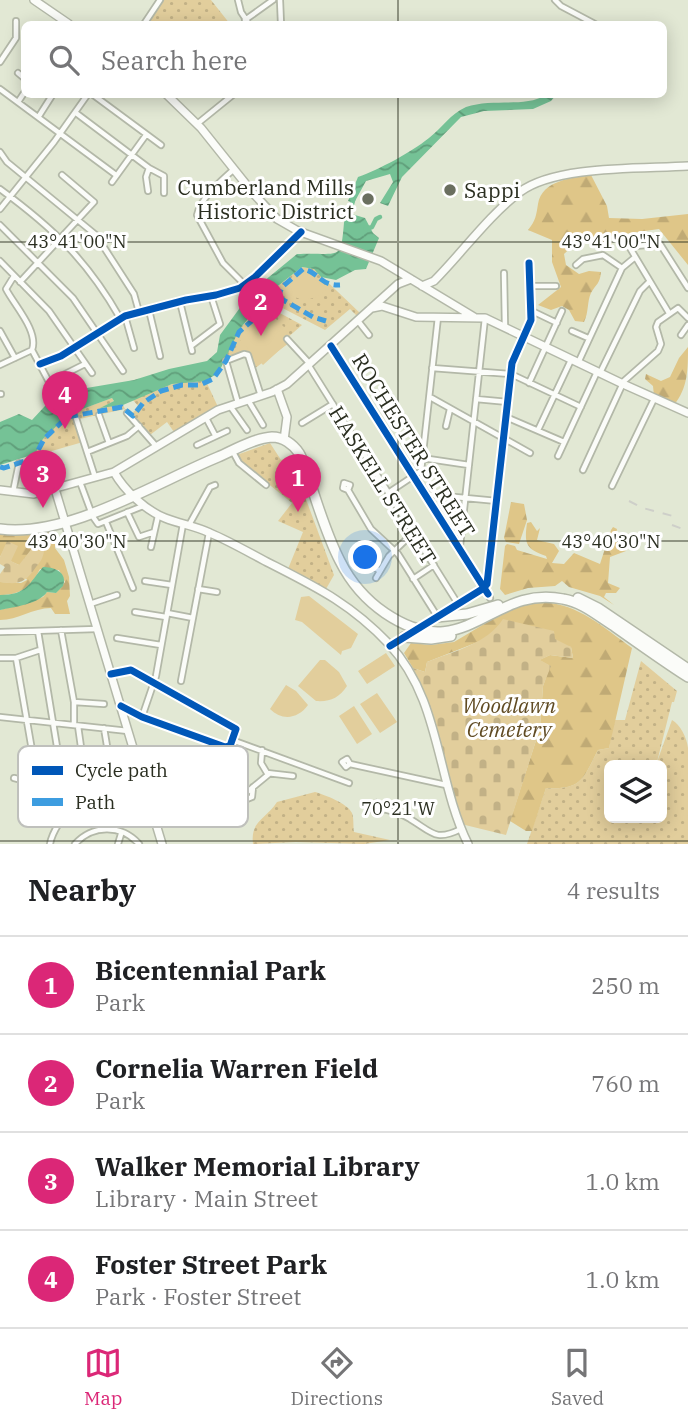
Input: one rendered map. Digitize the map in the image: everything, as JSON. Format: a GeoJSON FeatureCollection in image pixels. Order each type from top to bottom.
{"type":"FeatureCollection","features":[{"type":"Feature","properties":{"kind":"highway"},"geometry":{"type":"LineString","coordinates":[[0,527],[64,521],[263,435],[285,438],[295,442],[304,453],[344,561],[362,587],[381,605],[412,624],[439,628],[465,623],[519,596],[557,593],[575,597],[598,608],[688,669]]}},
{"type":"Feature","properties":{"kind":"highway"},"geometry":{"type":"LineString","coordinates":[[285,438],[299,452],[341,563],[359,590],[373,603],[398,621],[429,631],[458,630],[485,618]]}},
{"type":"Feature","properties":{"kind":"highway"},"geometry":{"type":"LineString","coordinates":[[411,635],[436,639],[452,636],[507,605],[528,598],[548,597],[567,600],[591,611],[688,677]]}},
{"type":"Feature","properties":{"kind":"highway"},"geometry":{"type":"LineString","coordinates":[[434,619],[456,609],[498,605]]}},
{"type":"Feature","properties":{"kind":"main road"},"geometry":{"type":"LineString","coordinates":[[34,0],[65,21]]}},
{"type":"Feature","properties":{"kind":"main road"},"geometry":{"type":"LineString","coordinates":[[170,98],[197,124],[277,219],[301,232],[372,257],[474,317]]}},
{"type":"Feature","properties":{"kind":"main road"},"geometry":{"type":"LineString","coordinates":[[421,286],[434,281],[511,199],[539,181],[582,172],[688,166]]}},
{"type":"Feature","properties":{"kind":"main road"},"geometry":{"type":"LineString","coordinates":[[0,490],[34,494],[114,472],[206,418],[234,404],[277,389],[310,365],[371,308],[383,302],[398,284],[400,276],[395,270]]}},
{"type":"Feature","properties":{"kind":"main road"},"geometry":{"type":"LineString","coordinates":[[398,284],[411,279]]}},
{"type":"Feature","properties":{"kind":"main road"},"geometry":{"type":"LineString","coordinates":[[434,281],[434,294]]}},
{"type":"Feature","properties":{"kind":"main road"},"geometry":{"type":"LineString","coordinates":[[383,302],[408,316],[485,318],[688,413]]}},
{"type":"Feature","properties":{"kind":"main road"},"geometry":{"type":"LineString","coordinates":[[455,317],[461,315],[460,310]]}},
{"type":"Feature","properties":{"kind":"main road"},"geometry":{"type":"LineString","coordinates":[[277,389],[287,417],[285,438]]}},
{"type":"Feature","properties":{"kind":"main road"},"geometry":{"type":"LineString","coordinates":[[114,472],[131,493],[158,515],[209,532],[340,600],[390,646],[405,664],[422,695],[447,786],[468,844]]}},
{"type":"Feature","properties":{"kind":"main road"},"geometry":{"type":"LineString","coordinates":[[55,489],[133,746]]}},
{"type":"Feature","properties":{"kind":"main road"},"geometry":{"type":"LineString","coordinates":[[157,827],[162,844]]}},
{"type":"Feature","properties":{"kind":"street"},"geometry":{"type":"LineString","coordinates":[[146,21],[160,0]]}},
{"type":"Feature","properties":{"kind":"street"},"geometry":{"type":"LineString","coordinates":[[238,0],[247,21]]}},
{"type":"Feature","properties":{"kind":"street"},"geometry":{"type":"LineString","coordinates":[[248,21],[272,0]]}},
{"type":"Feature","properties":{"kind":"street"},"geometry":{"type":"LineString","coordinates":[[280,0],[281,21]]}},
{"type":"Feature","properties":{"kind":"street"},"geometry":{"type":"LineString","coordinates":[[555,0],[589,21]]}},
{"type":"Feature","properties":{"kind":"street"},"geometry":{"type":"LineString","coordinates":[[0,61],[16,38],[16,21]]}},
{"type":"Feature","properties":{"kind":"street"},"geometry":{"type":"LineString","coordinates":[[0,89],[116,175]]}},
{"type":"Feature","properties":{"kind":"street"},"geometry":{"type":"LineString","coordinates":[[19,102],[21,98]]}},
{"type":"Feature","properties":{"kind":"street"},"geometry":{"type":"LineString","coordinates":[[38,116],[50,98]]}},
{"type":"Feature","properties":{"kind":"street"},"geometry":{"type":"LineString","coordinates":[[0,209],[87,98]]}},
{"type":"Feature","properties":{"kind":"street"},"geometry":{"type":"LineString","coordinates":[[95,98],[160,145]]}},
{"type":"Feature","properties":{"kind":"street"},"geometry":{"type":"LineString","coordinates":[[197,124],[229,98]]}},
{"type":"Feature","properties":{"kind":"street"},"geometry":{"type":"LineString","coordinates":[[76,113],[149,168],[164,176],[164,193]]}},
{"type":"Feature","properties":{"kind":"street"},"geometry":{"type":"LineString","coordinates":[[111,182],[146,135]]}},
{"type":"Feature","properties":{"kind":"street"},"geometry":{"type":"LineString","coordinates":[[0,152],[4,159],[79,219],[101,242],[134,295],[139,312]]}},
{"type":"Feature","properties":{"kind":"street"},"geometry":{"type":"LineString","coordinates":[[148,191],[146,177],[149,168]]}},
{"type":"Feature","properties":{"kind":"street"},"geometry":{"type":"LineString","coordinates":[[234,169],[213,189],[198,209],[197,215],[223,263],[245,285]]}},
{"type":"Feature","properties":{"kind":"street"},"geometry":{"type":"LineString","coordinates":[[20,282],[94,202],[62,175]]}},
{"type":"Feature","properties":{"kind":"street"},"geometry":{"type":"LineString","coordinates":[[0,189],[62,238],[93,275],[122,317],[134,348]]}},
{"type":"Feature","properties":{"kind":"street"},"geometry":{"type":"LineString","coordinates":[[0,226],[73,298],[123,371]]}},
{"type":"Feature","properties":{"kind":"street"},"geometry":{"type":"LineString","coordinates":[[40,365],[74,348],[122,317],[245,285],[301,232]]}},
{"type":"Feature","properties":{"kind":"street"},"geometry":{"type":"LineString","coordinates":[[670,313],[630,248],[660,244],[688,288]]}},
{"type":"Feature","properties":{"kind":"street"},"geometry":{"type":"LineString","coordinates":[[576,265],[583,258],[603,255],[622,268]]}},
{"type":"Feature","properties":{"kind":"street"},"geometry":{"type":"LineString","coordinates":[[538,430],[622,268],[634,258]]}},
{"type":"Feature","properties":{"kind":"street"},"geometry":{"type":"LineString","coordinates":[[0,261],[49,311],[92,373]]}},
{"type":"Feature","properties":{"kind":"street"},"geometry":{"type":"LineString","coordinates":[[456,609],[487,584],[513,358],[533,312],[529,263]]}},
{"type":"Feature","properties":{"kind":"street"},"geometry":{"type":"LineString","coordinates":[[504,273],[505,328]]}},
{"type":"Feature","properties":{"kind":"street"},"geometry":{"type":"LineString","coordinates":[[15,276],[6,289],[29,330],[34,345],[32,350],[49,382],[85,364]]}},
{"type":"Feature","properties":{"kind":"street"},"geometry":{"type":"LineString","coordinates":[[558,456],[637,295],[649,282]]}},
{"type":"Feature","properties":{"kind":"street"},"geometry":{"type":"LineString","coordinates":[[530,286],[556,286]]}},
{"type":"Feature","properties":{"kind":"street"},"geometry":{"type":"LineString","coordinates":[[180,302],[192,349],[219,324],[211,296]]}},
{"type":"Feature","properties":{"kind":"street"},"geometry":{"type":"LineString","coordinates":[[583,470],[622,384],[658,351],[661,344],[657,324],[680,308],[688,318]]}},
{"type":"Feature","properties":{"kind":"street"},"geometry":{"type":"LineString","coordinates":[[149,310],[160,356]]}},
{"type":"Feature","properties":{"kind":"street"},"geometry":{"type":"LineString","coordinates":[[529,383],[562,310]]}},
{"type":"Feature","properties":{"kind":"street"},"geometry":{"type":"LineString","coordinates":[[533,312],[557,323]]}},
{"type":"Feature","properties":{"kind":"street"},"geometry":{"type":"LineString","coordinates":[[388,493],[421,470],[438,317]]}},
{"type":"Feature","properties":{"kind":"street"},"geometry":{"type":"LineString","coordinates":[[458,549],[485,318]]}},
{"type":"Feature","properties":{"kind":"street"},"geometry":{"type":"LineString","coordinates":[[358,321],[369,335]]}},
{"type":"Feature","properties":{"kind":"street"},"geometry":{"type":"LineString","coordinates":[[681,335],[688,325]]}},
{"type":"Feature","properties":{"kind":"street"},"geometry":{"type":"LineString","coordinates":[[0,331],[15,358]]}},
{"type":"Feature","properties":{"kind":"street"},"geometry":{"type":"LineString","coordinates":[[572,331],[588,338]]}},
{"type":"Feature","properties":{"kind":"street","name":"HASKELL STREET"},"geometry":{"type":"LineString","coordinates":[[287,339],[310,365],[434,565],[456,609]]}},
{"type":"Feature","properties":{"kind":"street","name":"ROCHESTER STREET"},"geometry":{"type":"LineString","coordinates":[[331,346],[490,598]]}},
{"type":"Feature","properties":{"kind":"street"},"geometry":{"type":"LineString","coordinates":[[0,365],[32,350]]}},
{"type":"Feature","properties":{"kind":"street"},"geometry":{"type":"LineString","coordinates":[[247,430],[234,404],[226,361],[246,354],[261,396]]}},
{"type":"Feature","properties":{"kind":"street"},"geometry":{"type":"LineString","coordinates":[[432,368],[511,374],[581,407]]}},
{"type":"Feature","properties":{"kind":"street"},"geometry":{"type":"LineString","coordinates":[[429,397],[530,453]]}},
{"type":"Feature","properties":{"kind":"street"},"geometry":{"type":"LineString","coordinates":[[476,399],[508,402]]}},
{"type":"Feature","properties":{"kind":"street"},"geometry":{"type":"LineString","coordinates":[[612,486],[654,399]]}},
{"type":"Feature","properties":{"kind":"street"},"geometry":{"type":"LineString","coordinates":[[247,400],[262,425]]}},
{"type":"Feature","properties":{"kind":"street"},"geometry":{"type":"LineString","coordinates":[[302,423],[333,404]]}},
{"type":"Feature","properties":{"kind":"street"},"geometry":{"type":"LineString","coordinates":[[446,426],[450,409]]}},
{"type":"Feature","properties":{"kind":"street"},"geometry":{"type":"LineString","coordinates":[[127,413],[157,447]]}},
{"type":"Feature","properties":{"kind":"street"},"geometry":{"type":"LineString","coordinates":[[99,415],[109,443]]}},
{"type":"Feature","properties":{"kind":"street"},"geometry":{"type":"LineString","coordinates":[[506,417],[564,442]]}},
{"type":"Feature","properties":{"kind":"street"},"geometry":{"type":"LineString","coordinates":[[76,418],[95,477]]}},
{"type":"Feature","properties":{"kind":"street"},"geometry":{"type":"LineString","coordinates":[[206,418],[215,436]]}},
{"type":"Feature","properties":{"kind":"street"},"geometry":{"type":"LineString","coordinates":[[88,452],[127,436],[139,426]]}},
{"type":"Feature","properties":{"kind":"street"},"geometry":{"type":"LineString","coordinates":[[197,445],[227,430]]}},
{"type":"Feature","properties":{"kind":"street"},"geometry":{"type":"LineString","coordinates":[[233,449],[241,464],[266,485]]}},
{"type":"Feature","properties":{"kind":"street"},"geometry":{"type":"LineString","coordinates":[[422,458],[469,465]]}},
{"type":"Feature","properties":{"kind":"street"},"geometry":{"type":"LineString","coordinates":[[13,493],[19,463]]}},
{"type":"Feature","properties":{"kind":"street"},"geometry":{"type":"LineString","coordinates":[[80,482],[96,524],[145,505]]}},
{"type":"Feature","properties":{"kind":"street"},"geometry":{"type":"LineString","coordinates":[[142,717],[154,682],[186,524],[210,487],[215,485]]}},
{"type":"Feature","properties":{"kind":"street"},"geometry":{"type":"LineString","coordinates":[[348,490],[371,529],[395,550],[434,619],[390,646]]}},
{"type":"Feature","properties":{"kind":"street"},"geometry":{"type":"LineString","coordinates":[[423,494],[497,501]]}},
{"type":"Feature","properties":{"kind":"street"},"geometry":{"type":"LineString","coordinates":[[127,512],[139,537],[154,532]]}},
{"type":"Feature","properties":{"kind":"street"},"geometry":{"type":"LineString","coordinates":[[151,547],[158,515]]}},
{"type":"Feature","properties":{"kind":"street"},"geometry":{"type":"LineString","coordinates":[[106,522],[134,588]]}},
{"type":"Feature","properties":{"kind":"street"},"geometry":{"type":"LineString","coordinates":[[181,681],[209,532]]}},
{"type":"Feature","properties":{"kind":"street"},"geometry":{"type":"LineString","coordinates":[[376,578],[395,550],[413,533]]}},
{"type":"Feature","properties":{"kind":"street"},"geometry":{"type":"LineString","coordinates":[[362,560],[380,571]]}},
{"type":"Feature","properties":{"kind":"street"},"geometry":{"type":"LineString","coordinates":[[413,579],[434,565]]}},
{"type":"Feature","properties":{"kind":"street"},"geometry":{"type":"LineString","coordinates":[[145,581],[172,586]]}},
{"type":"Feature","properties":{"kind":"street"},"geometry":{"type":"LineString","coordinates":[[198,589],[217,592]]}},
{"type":"Feature","properties":{"kind":"street"},"geometry":{"type":"LineString","coordinates":[[89,604],[117,595]]}},
{"type":"Feature","properties":{"kind":"street"},"geometry":{"type":"LineString","coordinates":[[135,612],[193,618]]}},
{"type":"Feature","properties":{"kind":"street"},"geometry":{"type":"LineString","coordinates":[[0,632],[97,629]]}},
{"type":"Feature","properties":{"kind":"street"},"geometry":{"type":"LineString","coordinates":[[61,630],[80,746]]}},
{"type":"Feature","properties":{"kind":"street"},"geometry":{"type":"LineString","coordinates":[[38,631],[57,746]]}},
{"type":"Feature","properties":{"kind":"street"},"geometry":{"type":"LineString","coordinates":[[117,638],[161,645]]}},
{"type":"Feature","properties":{"kind":"street"},"geometry":{"type":"LineString","coordinates":[[0,658],[16,658],[40,649]]}},
{"type":"Feature","properties":{"kind":"street"},"geometry":{"type":"LineString","coordinates":[[16,658],[31,746]]}},
{"type":"Feature","properties":{"kind":"street"},"geometry":{"type":"LineString","coordinates":[[111,674],[131,670],[236,729],[229,746]]}},
{"type":"Feature","properties":{"kind":"street"},"geometry":{"type":"LineString","coordinates":[[74,702],[104,704]]}},
{"type":"Feature","properties":{"kind":"street"},"geometry":{"type":"LineString","coordinates":[[121,706],[142,717],[222,746]]}},
{"type":"Feature","properties":{"kind":"street"},"geometry":{"type":"LineString","coordinates":[[0,717],[128,731]]}},
{"type":"Feature","properties":{"kind":"street"},"geometry":{"type":"LineString","coordinates":[[104,729],[107,746]]}},
{"type":"Feature","properties":{"kind":"street"},"geometry":{"type":"LineString","coordinates":[[232,740],[349,783]]}},
{"type":"Feature","properties":{"kind":"street"},"geometry":{"type":"LineString","coordinates":[[262,750],[261,763],[269,775]]}},
{"type":"Feature","properties":{"kind":"street"},"geometry":{"type":"LineString","coordinates":[[350,764],[447,786]]}},
{"type":"Feature","properties":{"kind":"street"},"geometry":{"type":"LineString","coordinates":[[253,787],[269,775],[293,776]]}},
{"type":"Feature","properties":{"kind":"street"},"geometry":{"type":"LineString","coordinates":[[14,778],[18,779]]}},
{"type":"Feature","properties":{"kind":"street"},"geometry":{"type":"LineString","coordinates":[[378,808],[404,816],[437,836],[461,829]]}},
{"type":"Feature","properties":{"kind":"street"},"geometry":{"type":"LineString","coordinates":[[50,844],[51,836],[57,827]]}},
{"type":"Feature","properties":{"kind":"street"},"geometry":{"type":"LineString","coordinates":[[75,844],[83,835],[94,830],[121,834],[139,844]]}},
{"type":"Feature","properties":{"kind":"street"},"geometry":{"type":"LineString","coordinates":[[118,844],[121,834]]}},
{"type":"Feature","properties":{"kind":"green space"},"geometry":{"type":"Polygon","coordinates":[[[163,0],[211,0],[228,21],[149,21],[163,0]]]}},
{"type":"Feature","properties":{"kind":"green space"},"geometry":{"type":"Polygon","coordinates":[[[591,175],[607,206],[609,218],[642,219],[688,214],[688,265],[659,229],[610,236],[612,246],[606,246],[600,241],[572,247],[564,254],[566,265],[579,274],[601,272],[599,282],[590,296],[584,322],[575,321],[569,310],[562,306],[551,310],[538,305],[561,287],[552,262],[552,240],[528,230],[545,190],[559,182],[591,175]]]}},
{"type":"Feature","properties":{"kind":"green space"},"geometry":{"type":"Polygon","coordinates":[[[302,267],[314,269],[361,314],[358,317],[350,309],[325,330],[265,299],[302,267]]]}},
{"type":"Feature","properties":{"kind":"green space"},"geometry":{"type":"Polygon","coordinates":[[[305,270],[326,290],[310,299],[293,296],[283,289],[305,270]]]}},
{"type":"Feature","properties":{"kind":"green space"},"geometry":{"type":"Polygon","coordinates":[[[263,304],[302,325],[286,339],[289,343],[254,369],[249,351],[225,358],[236,335],[263,304]]]}},
{"type":"Feature","properties":{"kind":"green space"},"geometry":{"type":"Polygon","coordinates":[[[268,311],[287,330],[284,346],[263,365],[238,338],[268,311]]]}},
{"type":"Feature","properties":{"kind":"green space"},"geometry":{"type":"Polygon","coordinates":[[[688,347],[685,385],[674,405],[654,396],[653,386],[645,379],[646,374],[661,381],[670,377],[688,347]]]}},
{"type":"Feature","properties":{"kind":"green space"},"geometry":{"type":"Polygon","coordinates":[[[205,379],[218,407],[174,432],[167,422],[150,435],[131,414],[139,407],[132,399],[169,385],[205,379]]]}},
{"type":"Feature","properties":{"kind":"green space"},"geometry":{"type":"Polygon","coordinates":[[[112,398],[114,401],[103,407],[123,405],[125,409],[75,420],[83,442],[31,457],[43,439],[68,414],[112,398]]]}},
{"type":"Feature","properties":{"kind":"green space"},"geometry":{"type":"Polygon","coordinates":[[[270,443],[281,460],[290,456],[334,575],[326,589],[288,569],[303,532],[278,521],[292,503],[234,456],[270,443]]]}},
{"type":"Feature","properties":{"kind":"green space"},"geometry":{"type":"Polygon","coordinates":[[[511,502],[524,504],[527,520],[519,544],[506,542],[504,538],[511,502]]]}},
{"type":"Feature","properties":{"kind":"green space"},"geometry":{"type":"Polygon","coordinates":[[[531,522],[537,531],[540,528],[537,540],[554,544],[559,551],[552,563],[564,564],[574,553],[600,564],[611,530],[613,527],[617,529],[615,539],[626,551],[610,557],[608,583],[620,588],[616,593],[606,593],[604,597],[614,605],[600,596],[569,587],[562,581],[555,586],[528,588],[505,595],[500,589],[507,544],[515,546],[517,550],[547,559],[530,548],[526,541],[527,523],[531,522]]]}},
{"type":"Feature","properties":{"kind":"green space"},"geometry":{"type":"Polygon","coordinates":[[[51,529],[55,531],[55,548],[64,560],[69,577],[70,596],[67,601],[70,614],[55,614],[51,608],[0,620],[0,610],[43,597],[47,592],[56,593],[65,582],[59,570],[40,569],[24,589],[0,595],[0,582],[21,583],[27,580],[19,565],[10,561],[8,542],[0,557],[0,531],[28,534],[51,529]]]}},
{"type":"Feature","properties":{"kind":"green space"},"geometry":{"type":"Polygon","coordinates":[[[7,541],[18,546],[11,561],[19,565],[33,547],[44,551],[39,563],[21,582],[0,582],[0,574],[5,567],[0,564],[0,557],[7,541]]]}},
{"type":"Feature","properties":{"kind":"green space"},"geometry":{"type":"Polygon","coordinates":[[[309,596],[358,634],[351,648],[342,651],[341,655],[302,622],[295,620],[301,597],[309,596]]]}},
{"type":"Feature","properties":{"kind":"green space"},"geometry":{"type":"Polygon","coordinates":[[[542,602],[579,612],[632,648],[609,748],[598,750],[580,781],[574,785],[546,788],[532,831],[526,831],[510,821],[540,728],[543,686],[550,666],[539,660],[550,655],[573,658],[571,647],[495,631],[483,640],[427,662],[425,672],[413,668],[404,653],[411,643],[431,645],[454,642],[501,614],[519,606],[542,602]]]}},
{"type":"Feature","properties":{"kind":"green space","name":"Woodlawn Cemetery"},"geometry":{"type":"Polygon","coordinates":[[[503,619],[554,631],[555,639],[571,647],[573,658],[550,655],[540,660],[551,666],[543,686],[540,728],[506,835],[461,824],[434,726],[413,668],[425,672],[427,662],[479,641],[503,619]]]}},
{"type":"Feature","properties":{"kind":"green space"},"geometry":{"type":"Polygon","coordinates":[[[386,653],[395,666],[367,684],[358,671],[386,653]]]}},
{"type":"Feature","properties":{"kind":"green space"},"geometry":{"type":"Polygon","coordinates":[[[320,660],[325,660],[339,672],[347,686],[341,694],[326,701],[316,701],[298,686],[320,660]]]}},
{"type":"Feature","properties":{"kind":"green space"},"geometry":{"type":"Polygon","coordinates":[[[641,661],[677,691],[658,760],[604,760],[604,823],[667,823],[667,760],[658,760],[672,720],[683,732],[688,748],[688,844],[527,844],[546,788],[567,787],[580,781],[598,750],[609,748],[614,720],[625,720],[641,661]]]}},
{"type":"Feature","properties":{"kind":"green space"},"geometry":{"type":"Polygon","coordinates":[[[286,685],[296,691],[308,705],[295,716],[285,717],[270,709],[286,685]]]}},
{"type":"Feature","properties":{"kind":"green space"},"geometry":{"type":"Polygon","coordinates":[[[377,693],[397,722],[380,733],[360,704],[377,693]]]}},
{"type":"Feature","properties":{"kind":"green space"},"geometry":{"type":"Polygon","coordinates":[[[354,706],[372,734],[357,744],[339,716],[354,706]]]}},
{"type":"Feature","properties":{"kind":"green space"},"geometry":{"type":"Polygon","coordinates":[[[315,792],[349,809],[353,815],[354,832],[390,840],[364,844],[253,844],[256,825],[277,802],[315,792]]]}},
{"type":"Feature","properties":{"kind":"water"},"geometry":{"type":"Polygon","coordinates":[[[554,98],[533,109],[484,111],[461,117],[402,177],[388,206],[380,203],[393,182],[390,174],[366,181],[354,203],[348,201],[358,177],[413,149],[460,110],[476,104],[554,98]]]}},
{"type":"Feature","properties":{"kind":"water"},"geometry":{"type":"Polygon","coordinates":[[[345,212],[365,218],[379,238],[366,269],[355,270],[336,280],[321,277],[314,269],[302,267],[269,293],[239,330],[215,375],[205,381],[172,384],[123,405],[100,408],[114,401],[112,398],[69,414],[43,439],[35,454],[0,465],[0,422],[19,414],[32,420],[57,393],[134,380],[207,361],[217,352],[220,335],[253,290],[297,254],[337,252],[342,240],[345,212]]]}},
{"type":"Feature","properties":{"kind":"water"},"geometry":{"type":"Polygon","coordinates":[[[43,567],[52,568],[62,574],[63,586],[56,593],[47,592],[32,602],[0,610],[0,595],[22,590],[43,567]]]}},
{"type":"Feature","properties":{"kind":"waterway"},"geometry":{"type":"LineString","coordinates":[[349,215],[354,197]]}},
{"type":"Feature","properties":{"kind":"waterway"},"geometry":{"type":"LineString","coordinates":[[366,229],[372,227],[380,217]]}},
{"type":"Feature","properties":{"kind":"railway"},"geometry":{"type":"LineString","coordinates":[[629,501],[643,508],[680,518]]}},
{"type":"Feature","properties":{"kind":"railway"},"geometry":{"type":"LineString","coordinates":[[672,525],[688,531]]}},
{"type":"Feature","properties":{"kind":"marked path"},"geometry":{"type":"LineString","coordinates":[[0,467],[34,458],[44,439],[67,417],[122,407],[133,416],[143,403],[161,391],[182,385],[200,385],[213,379],[226,361],[239,332],[260,314],[270,296],[278,297],[282,287],[303,269],[328,283],[340,285]]}},
{"type":"Feature","properties":{"kind":"marked path"},"geometry":{"type":"LineString","coordinates":[[250,294],[266,302]]}},
{"type":"Feature","properties":{"kind":"marked path"},"geometry":{"type":"LineString","coordinates":[[278,297],[313,317],[326,321]]}},
{"type":"Feature","properties":{"kind":"cycle path"},"geometry":{"type":"LineString","coordinates":[[40,364],[61,356],[125,316],[240,288],[301,232]]}},
{"type":"Feature","properties":{"kind":"cycle path"},"geometry":{"type":"LineString","coordinates":[[390,646],[487,584],[512,363],[531,320],[529,263]]}},
{"type":"Feature","properties":{"kind":"cycle path"},"geometry":{"type":"LineString","coordinates":[[331,346],[488,594]]}},
{"type":"Feature","properties":{"kind":"cycle path"},"geometry":{"type":"LineString","coordinates":[[111,674],[131,670],[236,729],[230,746]]}},
{"type":"Feature","properties":{"kind":"cycle path"},"geometry":{"type":"LineString","coordinates":[[121,706],[142,717],[222,746]]}},
{"type":"Feature","properties":{"kind":"place","name":"Sappi"},"geometry":{"type":"Point","coordinates":[450,190]}},
{"type":"Feature","properties":{"kind":"place","name":"Cumberland Mills Historic District"},"geometry":{"type":"Point","coordinates":[368,199]}},
{"type":"Feature","properties":{"kind":"place","name":"Cornelia Warren Field"},"geometry":{"type":"Point","coordinates":[261,336]}},
{"type":"Feature","properties":{"kind":"place","name":"Foster Street Park"},"geometry":{"type":"Point","coordinates":[65,429]}},
{"type":"Feature","properties":{"kind":"place","name":"Walker Memorial Library"},"geometry":{"type":"Point","coordinates":[43,508]}},
{"type":"Feature","properties":{"kind":"place","name":"Bicentennial Park"},"geometry":{"type":"Point","coordinates":[298,512]}}]}
